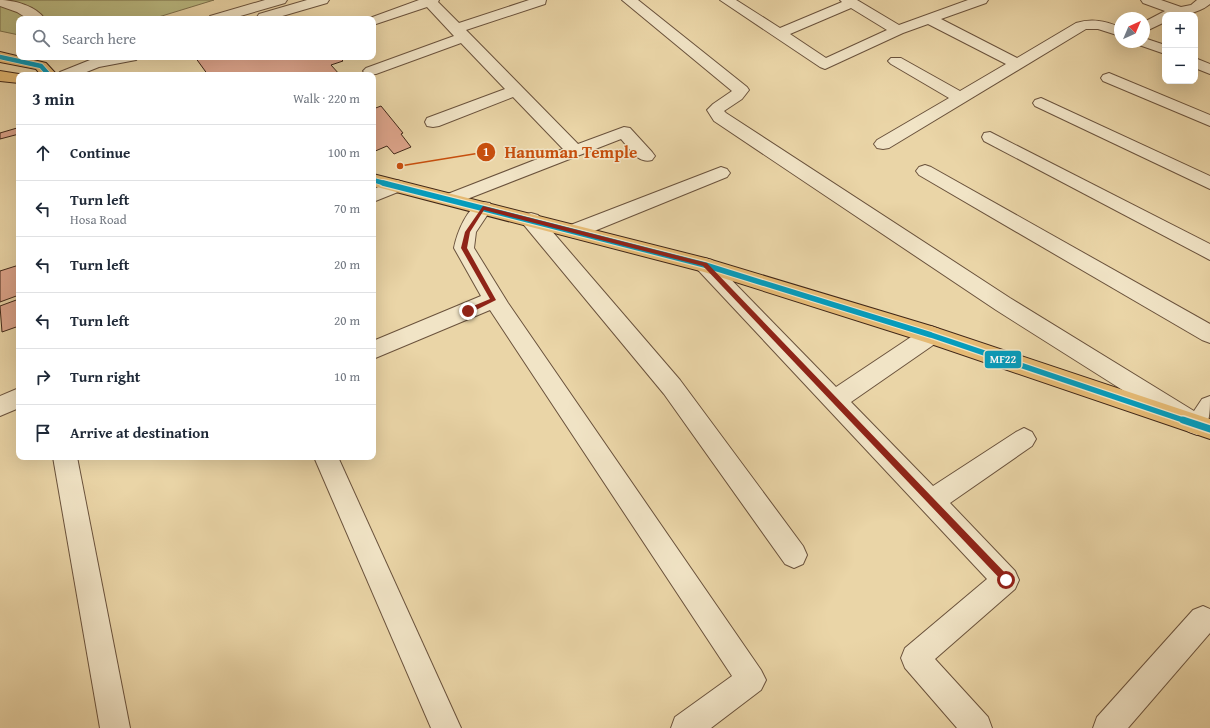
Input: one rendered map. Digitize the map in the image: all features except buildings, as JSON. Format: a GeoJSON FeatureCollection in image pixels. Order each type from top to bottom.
{"type":"FeatureCollection","features":[{"type":"Feature","properties":{"kind":"main road"},"geometry":{"type":"LineString","coordinates":[[0,57],[16,59]]}},
{"type":"Feature","properties":{"kind":"main road"},"geometry":{"type":"LineString","coordinates":[[24,60],[41,66],[46,72]]}},
{"type":"Feature","properties":{"kind":"main road"},"geometry":{"type":"LineString","coordinates":[[0,76],[16,78]]}},
{"type":"Feature","properties":{"kind":"main road"},"geometry":{"type":"LineString","coordinates":[[376,181],[705,265],[931,336],[1204,427]]}},
{"type":"Feature","properties":{"kind":"street"},"geometry":{"type":"LineString","coordinates":[[225,16],[280,0]]}},
{"type":"Feature","properties":{"kind":"street"},"geometry":{"type":"LineString","coordinates":[[268,16],[322,0]]}},
{"type":"Feature","properties":{"kind":"street"},"geometry":{"type":"LineString","coordinates":[[376,20],[429,0],[575,150]]}},
{"type":"Feature","properties":{"kind":"street"},"geometry":{"type":"LineString","coordinates":[[629,0],[742,90],[739,95],[721,104],[715,110],[720,117],[1003,304],[1204,427],[1210,406]]}},
{"type":"Feature","properties":{"kind":"street"},"geometry":{"type":"LineString","coordinates":[[727,0],[825,64],[898,30],[981,0]]}},
{"type":"Feature","properties":{"kind":"street"},"geometry":{"type":"LineString","coordinates":[[1148,0],[1173,12]]}},
{"type":"Feature","properties":{"kind":"street"},"geometry":{"type":"LineString","coordinates":[[1179,12],[1196,8],[1206,0]]}},
{"type":"Feature","properties":{"kind":"street"},"geometry":{"type":"LineString","coordinates":[[0,1],[22,9],[33,16]]}},
{"type":"Feature","properties":{"kind":"street"},"geometry":{"type":"LineString","coordinates":[[371,71],[540,1]]}},
{"type":"Feature","properties":{"kind":"street"},"geometry":{"type":"LineString","coordinates":[[778,34],[850,1],[898,30]]}},
{"type":"Feature","properties":{"kind":"street"},"geometry":{"type":"LineString","coordinates":[[1198,16],[1210,18]]}},
{"type":"Feature","properties":{"kind":"street"},"geometry":{"type":"LineString","coordinates":[[929,19],[1017,64]]}},
{"type":"Feature","properties":{"kind":"street"},"geometry":{"type":"LineString","coordinates":[[1150,25],[1162,19]]}},
{"type":"Feature","properties":{"kind":"street"},"geometry":{"type":"LineString","coordinates":[[883,144],[1087,23],[1101,25],[1114,30]]}},
{"type":"Feature","properties":{"kind":"street"},"geometry":{"type":"LineString","coordinates":[[1150,44],[1162,49]]}},
{"type":"Feature","properties":{"kind":"street"},"geometry":{"type":"LineString","coordinates":[[72,72],[98,60]]}},
{"type":"Feature","properties":{"kind":"street"},"geometry":{"type":"LineString","coordinates":[[896,61],[961,98]]}},
{"type":"Feature","properties":{"kind":"street"},"geometry":{"type":"LineString","coordinates":[[1198,64],[1210,69]]}},
{"type":"Feature","properties":{"kind":"street"},"geometry":{"type":"LineString","coordinates":[[1109,78],[1210,121]]}},
{"type":"Feature","properties":{"kind":"street"},"geometry":{"type":"LineString","coordinates":[[433,122],[516,90]]}},
{"type":"Feature","properties":{"kind":"street"},"geometry":{"type":"LineString","coordinates":[[1041,103],[1204,180],[1210,164]]}},
{"type":"Feature","properties":{"kind":"street"},"geometry":{"type":"LineString","coordinates":[[451,199],[624,132],[646,156]]}},
{"type":"Feature","properties":{"kind":"street"},"geometry":{"type":"LineString","coordinates":[[990,137],[1210,253]]}},
{"type":"Feature","properties":{"kind":"street"},"geometry":{"type":"LineString","coordinates":[[925,171],[1210,334]]}},
{"type":"Feature","properties":{"kind":"street"},"geometry":{"type":"LineString","coordinates":[[575,231],[721,173]]}},
{"type":"Feature","properties":{"kind":"street"},"geometry":{"type":"LineString","coordinates":[[376,195],[397,186]]}},
{"type":"Feature","properties":{"kind":"street"},"geometry":{"type":"LineString","coordinates":[[483,208],[468,232],[464,248],[493,300],[514,328],[751,680],[686,728]]}},
{"type":"Feature","properties":{"kind":"street"},"geometry":{"type":"LineString","coordinates":[[531,220],[672,387],[794,555]]}},
{"type":"Feature","properties":{"kind":"street"},"geometry":{"type":"LineString","coordinates":[[705,265],[1006,580],[915,658],[977,728]]}},
{"type":"Feature","properties":{"kind":"street"},"geometry":{"type":"LineString","coordinates":[[376,349],[493,300]]}},
{"type":"Feature","properties":{"kind":"street"},"geometry":{"type":"LineString","coordinates":[[834,401],[931,336]]}},
{"type":"Feature","properties":{"kind":"street"},"geometry":{"type":"LineString","coordinates":[[0,406],[16,399]]}},
{"type":"Feature","properties":{"kind":"street"},"geometry":{"type":"LineString","coordinates":[[930,502],[1024,438]]}},
{"type":"Feature","properties":{"kind":"street"},"geometry":{"type":"LineString","coordinates":[[65,460],[115,728]]}},
{"type":"Feature","properties":{"kind":"street"},"geometry":{"type":"LineString","coordinates":[[327,460],[446,728]]}},
{"type":"Feature","properties":{"kind":"street"},"geometry":{"type":"LineString","coordinates":[[1108,728],[1202,620]]}},
{"type":"Feature","properties":{"kind":"green space"},"geometry":{"type":"Polygon","coordinates":[[[0,0],[214,0],[162,16],[16,16],[16,34],[0,31],[0,0]]]}},
{"type":"Feature","properties":{"kind":"transit line","name":"MF22"},"geometry":{"type":"LineString","coordinates":[[0,57],[41,66],[46,72]]}},
{"type":"Feature","properties":{"kind":"transit line","name":"MF22"},"geometry":{"type":"LineString","coordinates":[[376,181],[705,265],[931,335],[1210,429]]}},
{"type":"Feature","properties":{"kind":"place","name":"Hanuman Temple"},"geometry":{"type":"Point","coordinates":[400,166]}},
{"type":"Feature","properties":{"kind":"route"},"geometry":{"type":"LineString","coordinates":[[468,311],[493,300],[464,248],[468,232],[483,208],[705,265],[1006,580]]}}]}
